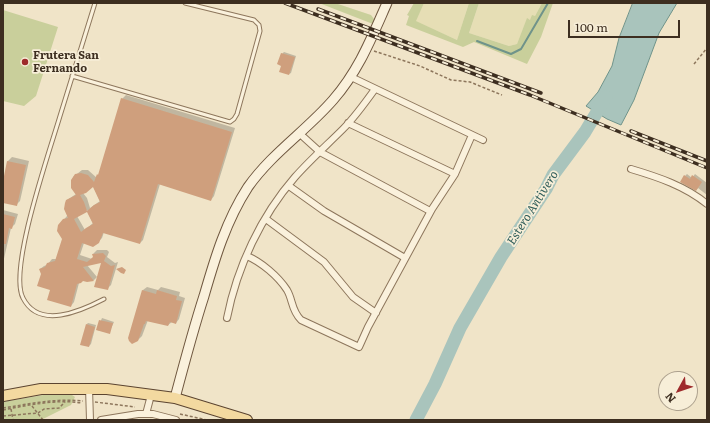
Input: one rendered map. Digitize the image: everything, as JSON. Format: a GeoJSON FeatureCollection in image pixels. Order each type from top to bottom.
{"type":"FeatureCollection","features":[{"type":"Feature","properties":{"kind":"main road"},"geometry":{"type":"LineString","coordinates":[[3,396],[41,389],[107,389],[175,398],[246,420]]}},
{"type":"Feature","properties":{"kind":"street"},"geometry":{"type":"LineString","coordinates":[[175,398],[217,252],[227,226],[240,200],[256,176],[274,156],[328,106],[351,77],[367,48],[387,3]]}},
{"type":"Feature","properties":{"kind":"street"},"geometry":{"type":"LineString","coordinates":[[351,77],[483,140]]}},
{"type":"Feature","properties":{"kind":"street"},"geometry":{"type":"LineString","coordinates":[[227,318],[234,290],[247,256],[266,219],[295,177],[348,123],[375,89]]}},
{"type":"Feature","properties":{"kind":"street"},"geometry":{"type":"LineString","coordinates":[[348,123],[455,174]]}},
{"type":"Feature","properties":{"kind":"street"},"geometry":{"type":"LineString","coordinates":[[300,133],[320,152],[430,211]]}},
{"type":"Feature","properties":{"kind":"street"},"geometry":{"type":"LineString","coordinates":[[247,256],[254,259],[267,269],[287,290],[293,309],[301,320],[359,347],[430,211],[455,174],[472,135]]}},
{"type":"Feature","properties":{"kind":"street"},"geometry":{"type":"LineString","coordinates":[[631,169],[665,179],[687,190],[707,204]]}},
{"type":"Feature","properties":{"kind":"street"},"geometry":{"type":"LineString","coordinates":[[289,186],[324,212],[405,258]]}},
{"type":"Feature","properties":{"kind":"street"},"geometry":{"type":"LineString","coordinates":[[266,219],[324,262],[353,297],[376,313]]}},
{"type":"Feature","properties":{"kind":"street"},"geometry":{"type":"LineString","coordinates":[[89,388],[90,420]]}},
{"type":"Feature","properties":{"kind":"street"},"geometry":{"type":"LineString","coordinates":[[147,411],[151,395]]}},
{"type":"Feature","properties":{"kind":"street"},"geometry":{"type":"LineString","coordinates":[[101,420],[116,419],[147,411],[153,414],[178,417]]}},
{"type":"Feature","properties":{"kind":"lane"},"geometry":{"type":"LineString","coordinates":[[95,3],[35,198],[22,256],[20,290],[23,299],[29,306],[37,312],[48,316],[60,316],[77,311],[104,299]]}},
{"type":"Feature","properties":{"kind":"lane"},"geometry":{"type":"LineString","coordinates":[[72,76],[230,122],[237,114],[260,31],[259,25],[254,20],[185,3]]}},
{"type":"Feature","properties":{"kind":"path"},"geometry":{"type":"LineString","coordinates":[[367,48],[406,61],[451,80],[470,82],[502,95]]}},
{"type":"Feature","properties":{"kind":"path"},"geometry":{"type":"LineString","coordinates":[[694,64],[707,48]]}},
{"type":"Feature","properties":{"kind":"path"},"geometry":{"type":"LineString","coordinates":[[3,409],[33,403],[71,400],[147,411]]}},
{"type":"Feature","properties":{"kind":"path"},"geometry":{"type":"LineString","coordinates":[[3,416],[38,413],[44,410],[59,408],[66,401]]}},
{"type":"Feature","properties":{"kind":"path"},"geometry":{"type":"LineString","coordinates":[[3,409],[66,401],[90,403]]}},
{"type":"Feature","properties":{"kind":"path"},"geometry":{"type":"LineString","coordinates":[[31,405],[42,420]]}},
{"type":"Feature","properties":{"kind":"path"},"geometry":{"type":"LineString","coordinates":[[11,409],[13,420]]}},
{"type":"Feature","properties":{"kind":"path"},"geometry":{"type":"LineString","coordinates":[[178,417],[207,420]]}},
{"type":"Feature","properties":{"kind":"shaded area"},"geometry":{"type":"Polygon","coordinates":[[[424,3],[469,3],[457,40],[415,21],[424,3]]]}},
{"type":"Feature","properties":{"kind":"shaded area"},"geometry":{"type":"Polygon","coordinates":[[[479,3],[542,3],[535,16],[530,20],[527,19],[517,44],[509,46],[469,33],[479,3]]]}},
{"type":"Feature","properties":{"kind":"green space"},"geometry":{"type":"Polygon","coordinates":[[[319,3],[335,3],[371,15],[374,19],[373,24],[319,3]]]}},
{"type":"Feature","properties":{"kind":"green space"},"geometry":{"type":"Polygon","coordinates":[[[414,3],[424,3],[416,21],[457,40],[469,3],[479,3],[469,33],[509,46],[517,44],[527,18],[530,20],[532,15],[535,16],[542,3],[553,3],[541,37],[527,64],[474,42],[463,47],[406,25],[409,16],[407,15],[414,3]]]}},
{"type":"Feature","properties":{"kind":"green space","name":"Frutera San Fernando"},"geometry":{"type":"Polygon","coordinates":[[[3,10],[58,27],[36,96],[24,106],[3,101],[3,10]]]}},
{"type":"Feature","properties":{"kind":"green space"},"geometry":{"type":"Polygon","coordinates":[[[49,394],[72,395],[75,397],[71,405],[41,420],[3,420],[3,402],[49,394]]]}},
{"type":"Feature","properties":{"kind":"water"},"geometry":{"type":"Polygon","coordinates":[[[633,3],[677,3],[659,33],[634,100],[621,125],[607,119],[586,106],[598,92],[612,66],[619,38],[633,3]]]}},
{"type":"Feature","properties":{"kind":"building"},"geometry":{"type":"Polygon","coordinates":[[[281,53],[295,57],[289,75],[279,72],[281,66],[277,64],[281,53]]]}},
{"type":"Feature","properties":{"kind":"building"},"geometry":{"type":"Polygon","coordinates":[[[121,98],[232,132],[211,201],[158,184],[140,244],[103,233],[99,243],[93,247],[82,243],[77,259],[87,262],[93,257],[92,254],[103,253],[106,256],[104,261],[111,266],[115,265],[108,290],[94,287],[101,263],[83,267],[94,281],[83,281],[77,284],[71,307],[47,300],[50,290],[37,286],[41,274],[39,269],[45,267],[47,263],[55,261],[62,239],[57,231],[58,225],[63,219],[68,218],[64,209],[65,203],[66,200],[76,195],[71,188],[71,180],[75,174],[81,173],[88,175],[94,182],[97,174],[98,175],[121,98]],[[93,187],[86,193],[80,195],[87,211],[100,202],[93,187]],[[87,212],[74,219],[81,232],[93,224],[87,212]]]}},
{"type":"Feature","properties":{"kind":"building"},"geometry":{"type":"Polygon","coordinates":[[[7,161],[26,165],[17,206],[3,203],[3,181],[7,161]]]}},
{"type":"Feature","properties":{"kind":"building"},"geometry":{"type":"Polygon","coordinates":[[[684,175],[690,179],[692,175],[702,182],[696,191],[680,182],[684,175]]]}},
{"type":"Feature","properties":{"kind":"building"},"geometry":{"type":"Polygon","coordinates":[[[3,214],[15,217],[12,229],[9,228],[6,244],[3,244],[3,214]]]}},
{"type":"Feature","properties":{"kind":"building"},"geometry":{"type":"Polygon","coordinates":[[[122,267],[126,270],[124,274],[116,269],[122,267]]]}},
{"type":"Feature","properties":{"kind":"building"},"geometry":{"type":"Polygon","coordinates":[[[142,290],[156,294],[157,290],[177,296],[176,300],[182,301],[176,324],[170,322],[168,326],[146,321],[138,341],[132,344],[128,338],[142,290]]]}},
{"type":"Feature","properties":{"kind":"building"},"geometry":{"type":"Polygon","coordinates":[[[99,320],[113,323],[110,334],[96,330],[99,320]]]}},
{"type":"Feature","properties":{"kind":"building"},"geometry":{"type":"Polygon","coordinates":[[[86,324],[95,327],[89,347],[80,345],[86,324]]]}},
{"type":"Feature","properties":{"kind":"waterway"},"geometry":{"type":"LineString","coordinates":[[477,41],[511,54],[521,49],[548,3]]}},
{"type":"Feature","properties":{"kind":"waterway","name":"Estero Antivero"},"geometry":{"type":"LineString","coordinates":[[416,420],[435,384],[460,328],[501,257],[546,189],[553,175],[585,132],[606,97]]}},
{"type":"Feature","properties":{"kind":"railway"},"geometry":{"type":"LineString","coordinates":[[285,3],[530,95],[707,168]]}},
{"type":"Feature","properties":{"kind":"railway"},"geometry":{"type":"LineString","coordinates":[[318,9],[541,93]]}},
{"type":"Feature","properties":{"kind":"railway"},"geometry":{"type":"LineString","coordinates":[[631,131],[707,161]]}},
{"type":"Feature","properties":{"kind":"place","name":"Frutera San Fernando"},"geometry":{"type":"Point","coordinates":[25,62]}}]}
